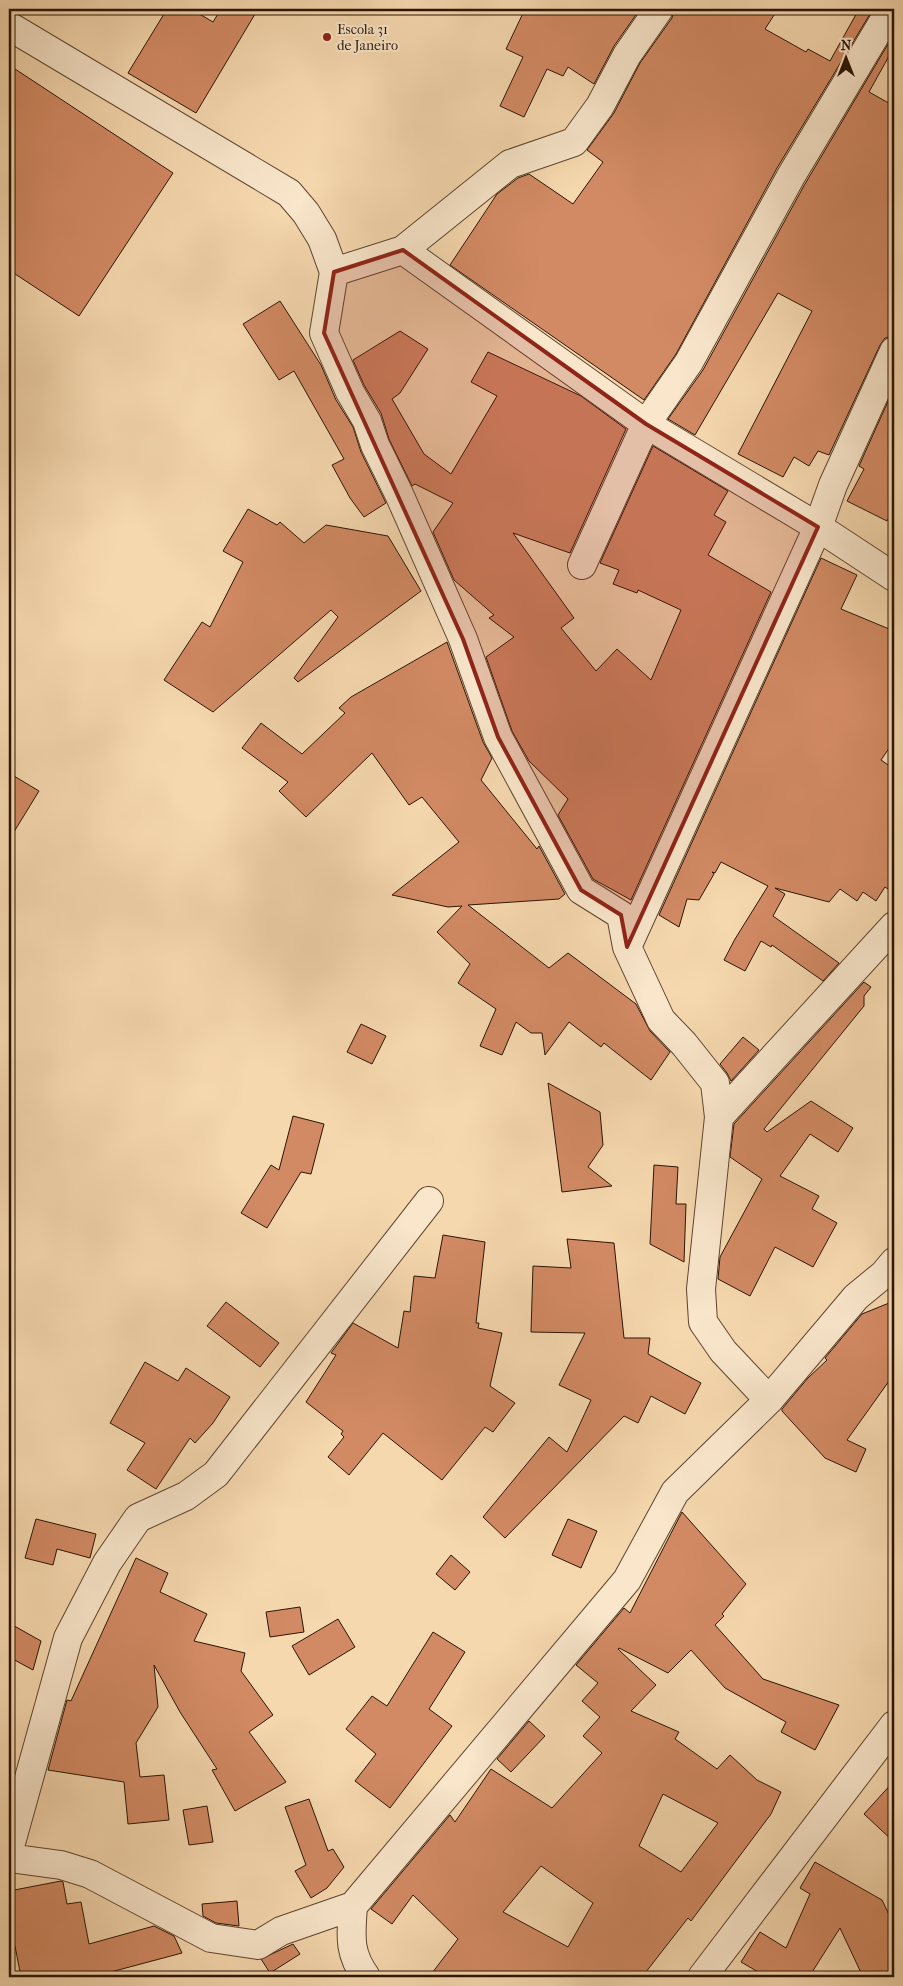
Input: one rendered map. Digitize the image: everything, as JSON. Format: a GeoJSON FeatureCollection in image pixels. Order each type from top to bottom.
{"type":"FeatureCollection","features":[{"type":"Feature","properties":{"kind":"street"},"geometry":{"type":"LineString","coordinates":[[334,272],[403,250],[510,164],[574,142],[600,106],[627,55],[659,9]]}},
{"type":"Feature","properties":{"kind":"street"},"geometry":{"type":"LineString","coordinates":[[582,565],[646,424],[688,362],[791,176],[891,9]]}},
{"type":"Feature","properties":{"kind":"street"},"geometry":{"type":"LineString","coordinates":[[9,26],[289,193],[306,213],[322,239],[334,272],[324,332],[350,392],[367,421],[375,445],[399,494],[463,639],[498,737],[581,890],[621,915],[627,947],[661,1020],[684,1044],[715,1083],[719,1116],[702,1288],[703,1322],[723,1351],[769,1400]]}},
{"type":"Feature","properties":{"kind":"street"},"geometry":{"type":"LineString","coordinates":[[403,250],[646,424],[818,527],[894,577]]}},
{"type":"Feature","properties":{"kind":"street"},"geometry":{"type":"LineString","coordinates":[[627,947],[818,527],[833,484],[894,351]]}},
{"type":"Feature","properties":{"kind":"street"},"geometry":{"type":"LineString","coordinates":[[719,1116],[894,926]]}},
{"type":"Feature","properties":{"kind":"street"},"geometry":{"type":"LineString","coordinates":[[9,1850],[68,1638],[107,1563],[138,1518],[186,1496],[216,1474],[429,1201]]}},
{"type":"Feature","properties":{"kind":"street"},"geometry":{"type":"LineString","coordinates":[[9,1858],[61,1865],[90,1874],[211,1938],[258,1945],[281,1931],[353,1906],[627,1580],[675,1492],[769,1400],[856,1297],[891,1272]]}},
{"type":"Feature","properties":{"kind":"street"},"geometry":{"type":"LineString","coordinates":[[702,1977],[894,1725]]}},
{"type":"Feature","properties":{"kind":"street"},"geometry":{"type":"LineString","coordinates":[[353,1906],[350,1938],[356,1964],[366,1977]]}},
{"type":"Feature","properties":{"kind":"highlighted area"},"geometry":{"type":"Polygon","coordinates":[[[403,250],[646,424],[818,527],[627,947],[621,915],[581,890],[498,737],[463,639],[324,333],[334,272],[403,250]]]}},
{"type":"Feature","properties":{"kind":"building"},"geometry":{"type":"Polygon","coordinates":[[[167,9],[191,9],[213,22],[221,9],[258,9],[196,113],[128,73],[167,9]]]}},
{"type":"Feature","properties":{"kind":"building"},"geometry":{"type":"Polygon","coordinates":[[[525,9],[640,9],[614,46],[594,84],[568,67],[563,76],[547,69],[524,117],[500,106],[523,57],[506,49],[525,9]]]}},
{"type":"Feature","properties":{"kind":"building"},"geometry":{"type":"Polygon","coordinates":[[[674,9],[778,9],[765,29],[806,52],[808,49],[830,61],[859,9],[873,9],[777,168],[676,354],[644,400],[450,265],[497,194],[518,178],[529,174],[573,204],[603,162],[587,150],[614,113],[640,63],[672,18],[674,9]]]}},
{"type":"Feature","properties":{"kind":"building"},"geometry":{"type":"Polygon","coordinates":[[[894,34],[894,47],[869,92],[894,106],[894,336],[885,338],[880,345],[829,455],[818,451],[809,466],[794,457],[783,477],[738,454],[812,311],[778,293],[695,435],[668,419],[703,370],[805,184],[894,34]]]}},
{"type":"Feature","properties":{"kind":"building"},"geometry":{"type":"Polygon","coordinates":[[[9,65],[173,173],[79,316],[9,270],[9,65]]]}},
{"type":"Feature","properties":{"kind":"building"},"geometry":{"type":"Polygon","coordinates":[[[280,301],[321,365],[336,400],[353,427],[361,452],[386,503],[364,517],[350,498],[332,465],[344,459],[294,371],[279,380],[243,324],[280,301]]]}},
{"type":"Feature","properties":{"kind":"building"},"geometry":{"type":"Polygon","coordinates":[[[400,331],[428,349],[400,393],[392,399],[424,454],[451,474],[497,396],[471,382],[488,352],[581,396],[626,429],[570,553],[513,533],[574,618],[561,628],[596,671],[617,649],[651,680],[681,610],[638,590],[637,593],[613,584],[619,570],[600,563],[653,446],[728,491],[714,515],[726,522],[708,555],[771,592],[631,900],[593,879],[558,815],[568,799],[529,761],[512,731],[486,657],[514,637],[489,618],[494,615],[454,580],[433,532],[453,503],[415,484],[412,486],[389,439],[381,413],[364,385],[353,360],[400,331]]]}},
{"type":"Feature","properties":{"kind":"building"},"geometry":{"type":"Polygon","coordinates":[[[894,388],[894,507],[887,521],[847,501],[864,469],[859,466],[894,388]]]}},
{"type":"Feature","properties":{"kind":"building"},"geometry":{"type":"Polygon","coordinates":[[[248,509],[277,525],[280,522],[304,543],[326,525],[388,536],[421,591],[298,682],[294,678],[338,617],[331,610],[213,712],[164,680],[202,622],[210,627],[243,562],[223,551],[248,509]]]}},
{"type":"Feature","properties":{"kind":"building"},"geometry":{"type":"Polygon","coordinates":[[[821,558],[857,575],[841,609],[894,631],[894,741],[881,760],[894,769],[894,893],[885,887],[876,901],[863,892],[857,901],[840,889],[829,902],[775,888],[785,894],[773,916],[839,963],[823,981],[772,945],[771,947],[761,941],[745,971],[724,960],[768,886],[721,862],[715,873],[712,872],[714,874],[699,900],[687,899],[679,927],[659,915],[821,558]]]}},
{"type":"Feature","properties":{"kind":"building"},"geometry":{"type":"Polygon","coordinates":[[[447,642],[483,742],[492,758],[481,780],[537,849],[539,846],[565,894],[559,899],[468,905],[549,968],[568,953],[636,1004],[650,1031],[670,1052],[651,1080],[604,1043],[601,1047],[569,1022],[545,1055],[542,1033],[531,1033],[516,1022],[502,1055],[480,1046],[496,1009],[458,983],[470,964],[437,932],[462,906],[448,907],[392,895],[459,842],[422,797],[409,805],[372,753],[306,817],[279,791],[288,782],[242,748],[261,723],[302,754],[345,713],[339,708],[351,697],[447,642]]]}},
{"type":"Feature","properties":{"kind":"building"},"geometry":{"type":"Polygon","coordinates":[[[9,773],[39,791],[9,840],[9,773]]]}},
{"type":"Feature","properties":{"kind":"building"},"geometry":{"type":"Polygon","coordinates":[[[864,982],[871,987],[864,996],[864,1006],[764,1129],[767,1132],[811,1101],[853,1128],[838,1152],[810,1134],[780,1176],[819,1196],[812,1209],[837,1223],[813,1267],[775,1247],[750,1296],[718,1279],[720,1257],[762,1179],[730,1157],[734,1124],[864,982]]]}},
{"type":"Feature","properties":{"kind":"building"},"geometry":{"type":"Polygon","coordinates":[[[361,1024],[386,1036],[372,1064],[347,1052],[361,1024]]]}},
{"type":"Feature","properties":{"kind":"building"},"geometry":{"type":"Polygon","coordinates":[[[743,1037],[759,1050],[731,1081],[720,1064],[743,1037]]]}},
{"type":"Feature","properties":{"kind":"building"},"geometry":{"type":"Polygon","coordinates":[[[548,1083],[600,1112],[603,1145],[588,1167],[612,1186],[562,1192],[548,1083]]]}},
{"type":"Feature","properties":{"kind":"building"},"geometry":{"type":"Polygon","coordinates":[[[293,1116],[324,1124],[311,1174],[301,1172],[267,1228],[241,1213],[271,1165],[279,1170],[293,1116]]]}},
{"type":"Feature","properties":{"kind":"building"},"geometry":{"type":"Polygon","coordinates":[[[654,1165],[678,1167],[676,1204],[686,1204],[684,1262],[650,1244],[654,1165]]]}},
{"type":"Feature","properties":{"kind":"building"},"geometry":{"type":"Polygon","coordinates":[[[443,1235],[485,1242],[476,1323],[479,1323],[478,1328],[502,1333],[490,1386],[515,1403],[493,1432],[485,1427],[442,1480],[383,1433],[349,1475],[328,1457],[344,1437],[341,1434],[343,1431],[306,1402],[336,1355],[331,1353],[353,1323],[398,1348],[404,1311],[410,1312],[414,1276],[435,1278],[443,1235]]]}},
{"type":"Feature","properties":{"kind":"building"},"geometry":{"type":"Polygon","coordinates":[[[567,1239],[614,1243],[624,1338],[650,1338],[648,1354],[701,1383],[685,1414],[651,1396],[638,1423],[624,1416],[505,1538],[483,1517],[549,1437],[567,1452],[591,1400],[559,1385],[585,1333],[531,1332],[533,1266],[571,1268],[567,1239]]]}},
{"type":"Feature","properties":{"kind":"building"},"geometry":{"type":"Polygon","coordinates":[[[894,1301],[894,1374],[847,1440],[866,1449],[856,1472],[825,1458],[782,1409],[808,1378],[827,1360],[825,1358],[862,1314],[894,1301]]]}},
{"type":"Feature","properties":{"kind":"building"},"geometry":{"type":"Polygon","coordinates":[[[226,1302],[279,1343],[260,1367],[207,1326],[226,1302]]]}},
{"type":"Feature","properties":{"kind":"building"},"geometry":{"type":"Polygon","coordinates":[[[145,1362],[178,1381],[186,1368],[230,1397],[213,1423],[195,1443],[190,1438],[156,1489],[127,1470],[145,1443],[110,1423],[145,1362]]]}},
{"type":"Feature","properties":{"kind":"building"},"geometry":{"type":"Polygon","coordinates":[[[682,1512],[746,1584],[722,1614],[724,1616],[715,1625],[763,1679],[839,1705],[815,1750],[781,1732],[786,1722],[725,1688],[691,1650],[668,1673],[619,1648],[656,1685],[631,1711],[679,1732],[675,1739],[717,1769],[730,1755],[757,1780],[781,1792],[771,1814],[691,1921],[688,1918],[642,1977],[429,1977],[458,1939],[413,1895],[392,1924],[371,1909],[450,1815],[455,1822],[491,1769],[552,1808],[602,1753],[583,1736],[600,1717],[582,1701],[598,1683],[576,1665],[624,1608],[630,1613],[682,1512]],[[663,1794],[639,1846],[681,1872],[718,1823],[663,1794]],[[541,1866],[503,1912],[568,1947],[593,1903],[541,1866]]]}},
{"type":"Feature","properties":{"kind":"building"},"geometry":{"type":"Polygon","coordinates":[[[36,1519],[96,1534],[90,1558],[57,1549],[53,1565],[25,1558],[36,1519]]]}},
{"type":"Feature","properties":{"kind":"building"},"geometry":{"type":"Polygon","coordinates":[[[568,1519],[597,1531],[581,1568],[552,1555],[568,1519]]]}},
{"type":"Feature","properties":{"kind":"building"},"geometry":{"type":"Polygon","coordinates":[[[451,1555],[470,1572],[455,1590],[436,1574],[451,1555]]]}},
{"type":"Feature","properties":{"kind":"building"},"geometry":{"type":"Polygon","coordinates":[[[136,1558],[168,1573],[160,1592],[207,1614],[194,1641],[245,1653],[241,1671],[273,1715],[249,1732],[286,1782],[235,1811],[212,1770],[217,1769],[180,1712],[154,1665],[158,1707],[136,1743],[140,1777],[164,1775],[169,1820],[128,1824],[124,1782],[48,1770],[67,1700],[71,1701],[136,1558]]]}},
{"type":"Feature","properties":{"kind":"building"},"geometry":{"type":"Polygon","coordinates":[[[300,1607],[304,1632],[270,1637],[266,1612],[300,1607]]]}},
{"type":"Feature","properties":{"kind":"building"},"geometry":{"type":"Polygon","coordinates":[[[338,1619],[355,1647],[309,1675],[292,1646],[338,1619]]]}},
{"type":"Feature","properties":{"kind":"building"},"geometry":{"type":"Polygon","coordinates":[[[9,1623],[41,1641],[33,1670],[9,1657],[9,1623]]]}},
{"type":"Feature","properties":{"kind":"building"},"geometry":{"type":"Polygon","coordinates":[[[433,1632],[465,1652],[429,1709],[452,1726],[390,1808],[355,1781],[376,1754],[346,1729],[372,1696],[387,1706],[433,1632]]]}},
{"type":"Feature","properties":{"kind":"building"},"geometry":{"type":"Polygon","coordinates":[[[529,1721],[545,1736],[511,1772],[497,1759],[529,1721]]]}},
{"type":"Feature","properties":{"kind":"building"},"geometry":{"type":"Polygon","coordinates":[[[894,1781],[894,1842],[864,1814],[894,1781]]]}},
{"type":"Feature","properties":{"kind":"building"},"geometry":{"type":"Polygon","coordinates":[[[309,1799],[328,1851],[333,1849],[344,1867],[327,1888],[311,1898],[295,1871],[306,1865],[285,1807],[309,1799]]]}},
{"type":"Feature","properties":{"kind":"building"},"geometry":{"type":"Polygon","coordinates":[[[207,1806],[213,1842],[189,1845],[183,1810],[207,1806]]]}},
{"type":"Feature","properties":{"kind":"building"},"geometry":{"type":"Polygon","coordinates":[[[815,1862],[882,1900],[894,1925],[894,1977],[863,1977],[840,1928],[809,1977],[767,1977],[741,1962],[760,1932],[786,1948],[810,1894],[800,1888],[815,1862]]]}},
{"type":"Feature","properties":{"kind":"building"},"geometry":{"type":"Polygon","coordinates":[[[63,1882],[67,1904],[81,1902],[89,1944],[154,1926],[174,1936],[182,1953],[92,1977],[21,1977],[15,1946],[9,1947],[9,1891],[63,1882]]]}},
{"type":"Feature","properties":{"kind":"building"},"geometry":{"type":"Polygon","coordinates":[[[237,1901],[239,1926],[216,1923],[203,1916],[202,1904],[237,1901]]]}},
{"type":"Feature","properties":{"kind":"building"},"geometry":{"type":"Polygon","coordinates":[[[293,1944],[300,1954],[270,1973],[261,1959],[293,1944]]]}},
{"type":"Feature","properties":{"kind":"place","name":"Escola 31 de Janeiro"},"geometry":{"type":"Point","coordinates":[327,37]}}]}
